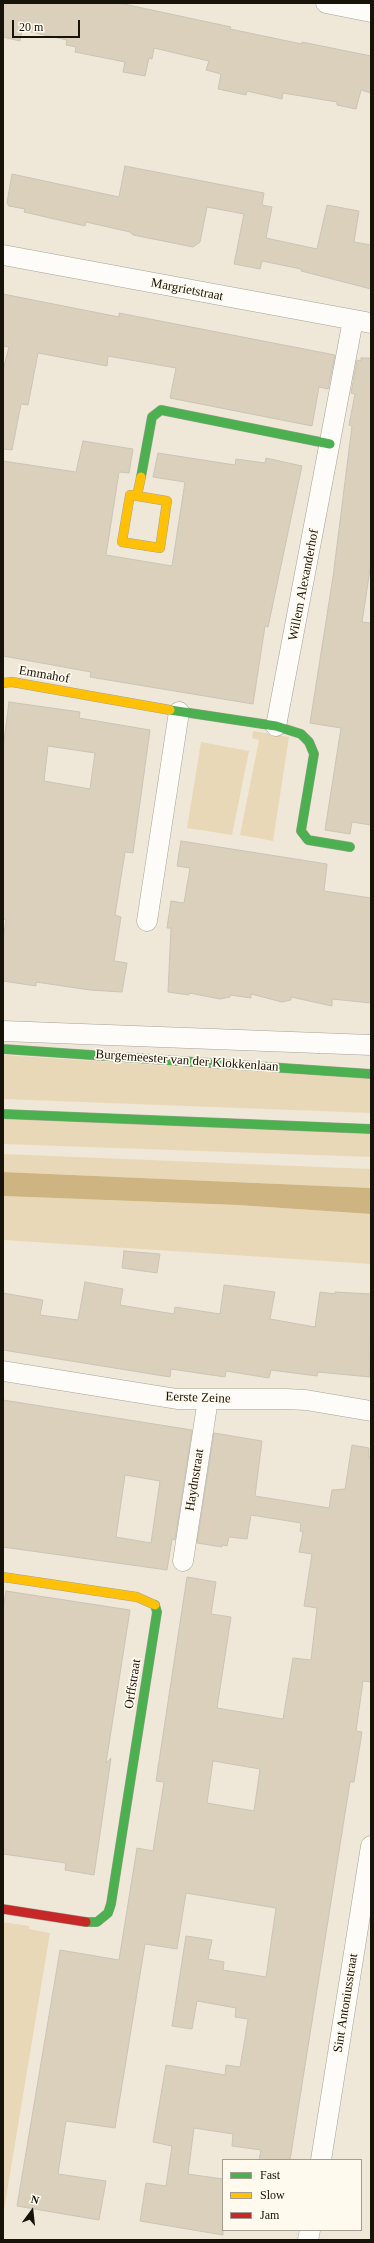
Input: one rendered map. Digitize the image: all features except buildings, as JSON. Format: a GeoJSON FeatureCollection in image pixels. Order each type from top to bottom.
{"type":"FeatureCollection","features":[{"type":"Feature","properties":{"kind":"street"},"geometry":{"type":"LineString","coordinates":[[326,3],[371,12]]}},
{"type":"Feature","properties":{"kind":"street","name":"Margrietstraat"},"geometry":{"type":"LineString","coordinates":[[3,255],[362,321]]}},
{"type":"Feature","properties":{"kind":"street","name":"Willem Alexanderhof"},"geometry":{"type":"LineString","coordinates":[[276,726],[330,444],[362,321]]}},
{"type":"Feature","properties":{"kind":"street"},"geometry":{"type":"LineString","coordinates":[[137,496],[152,417],[161,410],[330,444]]}},
{"type":"Feature","properties":{"kind":"street"},"geometry":{"type":"LineString","coordinates":[[130,495],[137,496],[167,501],[160,548],[122,542],[130,495]]}},
{"type":"Feature","properties":{"kind":"street","name":"Emmahof"},"geometry":{"type":"LineString","coordinates":[[3,683],[12,682],[179,712]]}},
{"type":"Feature","properties":{"kind":"street"},"geometry":{"type":"LineString","coordinates":[[147,921],[179,712],[276,726],[301,734],[309,742],[314,754],[301,831],[308,840],[350,847]]}},
{"type":"Feature","properties":{"kind":"street","name":"Burgemeester van der Klokkenlaan"},"geometry":{"type":"LineString","coordinates":[[3,1031],[371,1045]]}},
{"type":"Feature","properties":{"kind":"street","name":"Burgemeester van der Klokkenlaan"},"geometry":{"type":"LineString","coordinates":[[3,1049],[371,1074]]}},
{"type":"Feature","properties":{"kind":"street"},"geometry":{"type":"LineString","coordinates":[[3,1114],[371,1129]]}},
{"type":"Feature","properties":{"kind":"street","name":"Eerste Zeine"},"geometry":{"type":"LineString","coordinates":[[3,1371],[177,1400],[306,1400],[371,1411]]}},
{"type":"Feature","properties":{"kind":"street","name":"Haydnstraat"},"geometry":{"type":"LineString","coordinates":[[183,1560],[208,1399]]}},
{"type":"Feature","properties":{"kind":"street","name":"Orffstraat"},"geometry":{"type":"LineString","coordinates":[[3,1577],[138,1597],[155,1604],[157,1612],[111,1904],[108,1913],[103,1919],[85,1922],[3,1909]]}},
{"type":"Feature","properties":{"kind":"street","name":"Sint Antoniusstraat"},"geometry":{"type":"LineString","coordinates":[[321,2159],[371,1846]]}},
{"type":"Feature","properties":{"kind":"shaded area"},"geometry":{"type":"Polygon","coordinates":[[[253,731],[289,737],[273,841],[240,835],[259,740],[252,738],[253,731]]]}},
{"type":"Feature","properties":{"kind":"shaded area"},"geometry":{"type":"Polygon","coordinates":[[[201,742],[249,751],[232,835],[187,828],[201,742]]]}},
{"type":"Feature","properties":{"kind":"shaded area"},"geometry":{"type":"Polygon","coordinates":[[[3,1055],[371,1079],[371,1113],[3,1099],[3,1055]]]}},
{"type":"Feature","properties":{"kind":"shaded area"},"geometry":{"type":"Polygon","coordinates":[[[3,1117],[371,1133],[371,1157],[3,1144],[3,1117]]]}},
{"type":"Feature","properties":{"kind":"shaded area"},"geometry":{"type":"Polygon","coordinates":[[[3,1154],[371,1169],[371,1188],[3,1172],[3,1154]]]}},
{"type":"Feature","properties":{"kind":"shaded area"},"geometry":{"type":"Polygon","coordinates":[[[3,1172],[371,1188],[371,1214],[238,1205],[3,1196],[3,1172]]]}},
{"type":"Feature","properties":{"kind":"shaded area"},"geometry":{"type":"Polygon","coordinates":[[[3,1196],[238,1205],[371,1214],[371,1264],[3,1240],[3,1196]]]}},
{"type":"Feature","properties":{"kind":"shaded area"},"geometry":{"type":"Polygon","coordinates":[[[3,1922],[29,1926],[29,1929],[50,1933],[3,2216],[3,1922]]]}},
{"type":"Feature","properties":{"kind":"traffic: fast"},"geometry":{"type":"LineString","coordinates":[[141,477],[152,417],[161,410],[330,444]]}},
{"type":"Feature","properties":{"kind":"traffic: fast"},"geometry":{"type":"LineString","coordinates":[[170,710],[276,726],[301,734],[309,742],[314,754],[301,831],[308,840],[350,847]]}},
{"type":"Feature","properties":{"kind":"traffic: fast"},"geometry":{"type":"LineString","coordinates":[[3,1049],[371,1074]]}},
{"type":"Feature","properties":{"kind":"traffic: fast"},"geometry":{"type":"LineString","coordinates":[[3,1114],[371,1129]]}},
{"type":"Feature","properties":{"kind":"traffic: fast"},"geometry":{"type":"LineString","coordinates":[[86,1922],[97,1922],[108,1913],[111,1904],[157,1612],[155,1605]]}},
{"type":"Feature","properties":{"kind":"traffic: slow"},"geometry":{"type":"LineString","coordinates":[[137,496],[167,501],[160,548],[122,542],[130,495],[137,496],[141,477]]}},
{"type":"Feature","properties":{"kind":"traffic: slow"},"geometry":{"type":"LineString","coordinates":[[3,683],[12,682],[170,710]]}},
{"type":"Feature","properties":{"kind":"traffic: slow"},"geometry":{"type":"LineString","coordinates":[[3,1577],[137,1597],[155,1605]]}},
{"type":"Feature","properties":{"kind":"traffic: jam"},"geometry":{"type":"LineString","coordinates":[[3,1909],[86,1922]]}}]}
